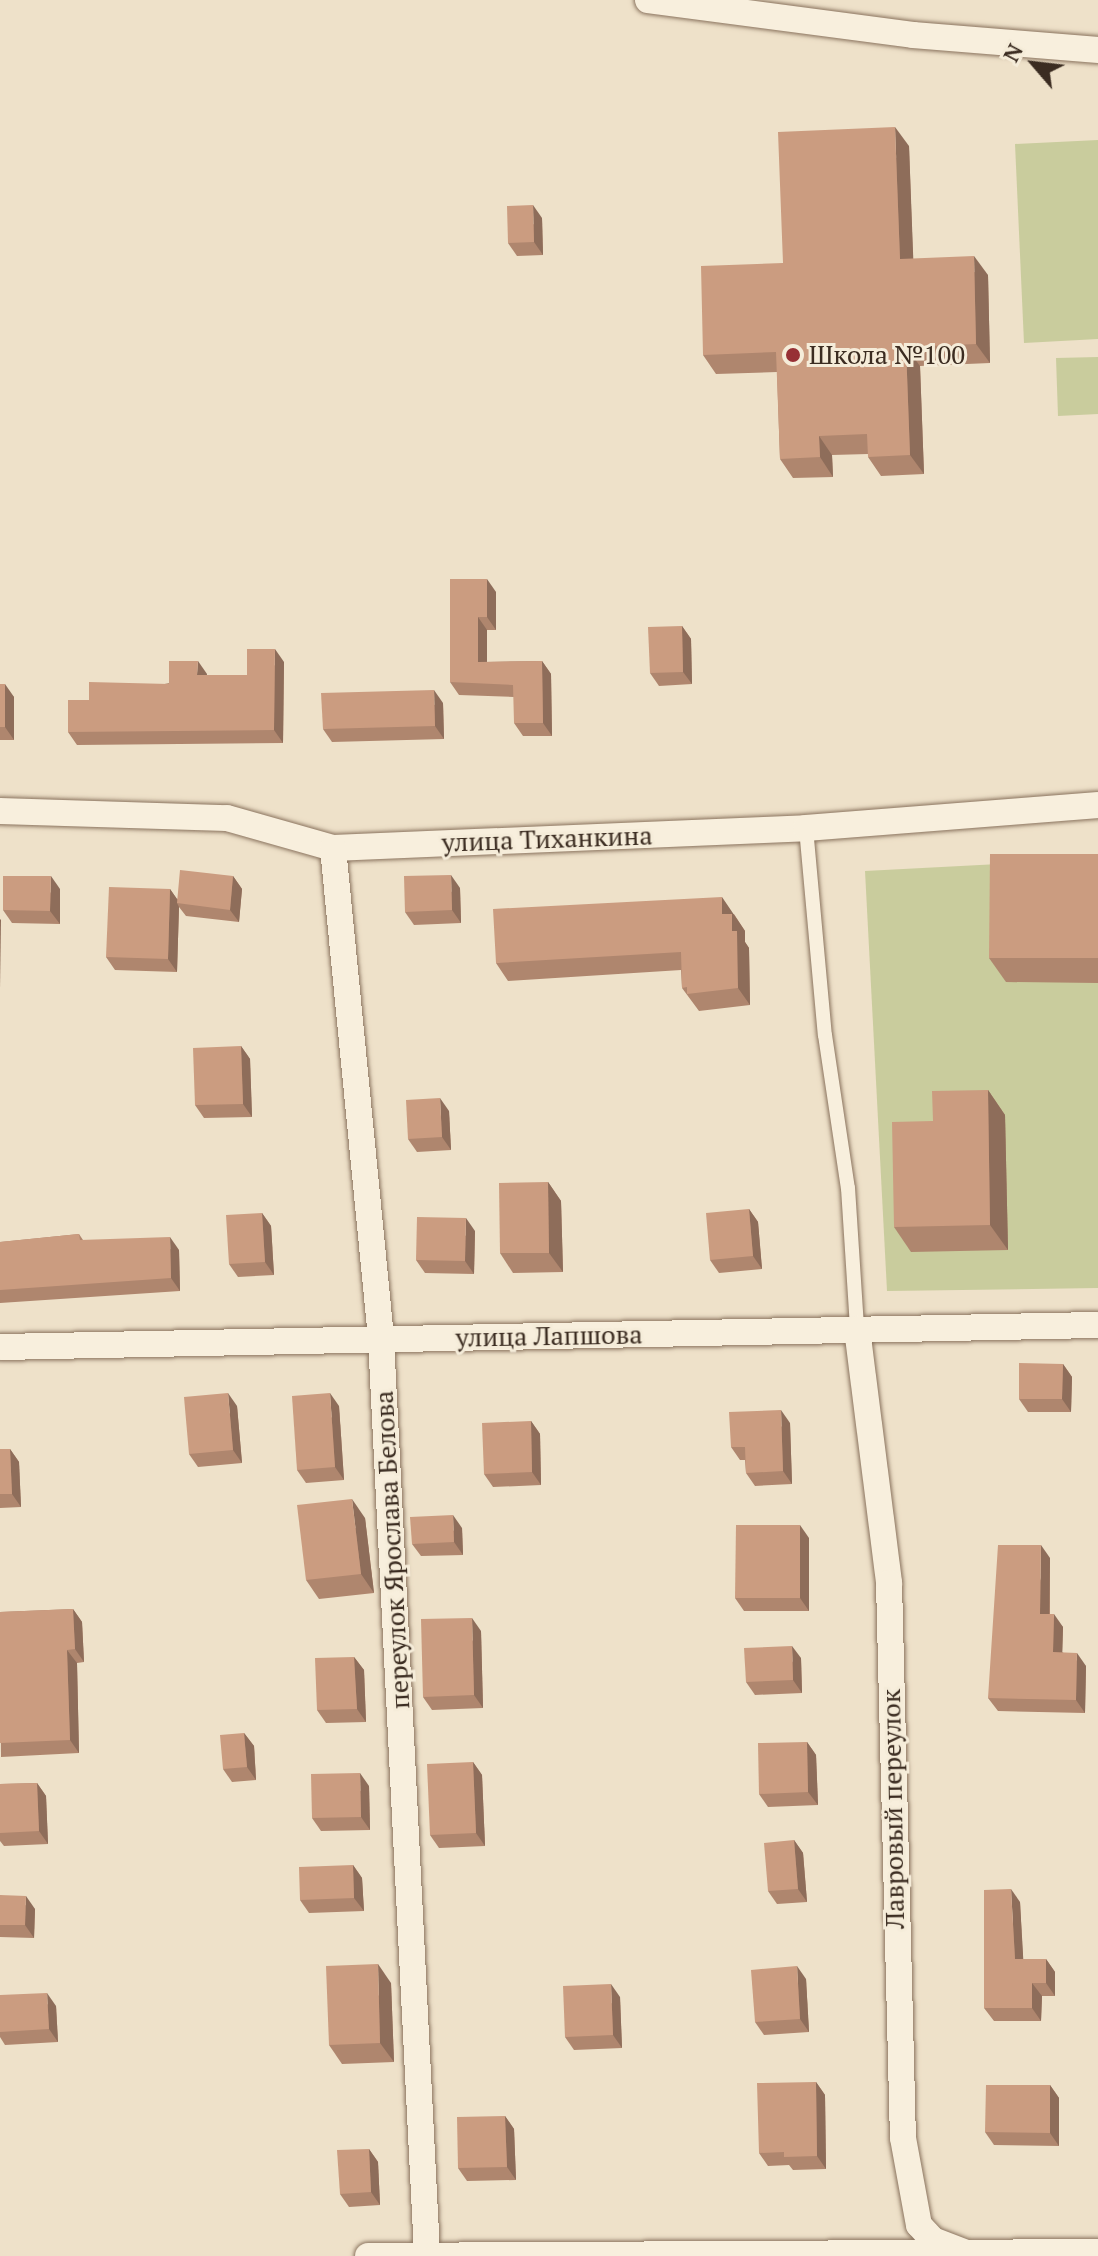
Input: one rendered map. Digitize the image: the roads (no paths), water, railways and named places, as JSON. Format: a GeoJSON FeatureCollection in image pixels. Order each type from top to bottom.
{"type":"FeatureCollection","features":[{"type":"Feature","properties":{"kind":"street"},"geometry":{"type":"LineString","coordinates":[[648,0],[913,35],[1098,50]]}},
{"type":"Feature","properties":{"kind":"street","name":"улица Тиханкина"},"geometry":{"type":"LineString","coordinates":[[0,811],[28,807],[227,818],[333,848],[806,828],[1098,805]]}},
{"type":"Feature","properties":{"kind":"street","name":"переулок Ярослава Белова"},"geometry":{"type":"LineString","coordinates":[[333,848],[381,1339],[427,2254]]}},
{"type":"Feature","properties":{"kind":"street","name":"улица Лапшова"},"geometry":{"type":"LineString","coordinates":[[0,1347],[1098,1325]]}},
{"type":"Feature","properties":{"kind":"street","name":"Лавровый переулок"},"geometry":{"type":"LineString","coordinates":[[857,1329],[889,1583],[905,2151],[919,2225],[933,2240],[974,2254]]}},
{"type":"Feature","properties":{"kind":"street"},"geometry":{"type":"LineString","coordinates":[[368,2256],[1098,2252]]}},
{"type":"Feature","properties":{"kind":"lane"},"geometry":{"type":"LineString","coordinates":[[806,828],[825,1035],[848,1188],[857,1329]]}},
{"type":"Feature","properties":{"kind":"place","name":"Школа №100"},"geometry":{"type":"Point","coordinates":[793,355]}}]}
